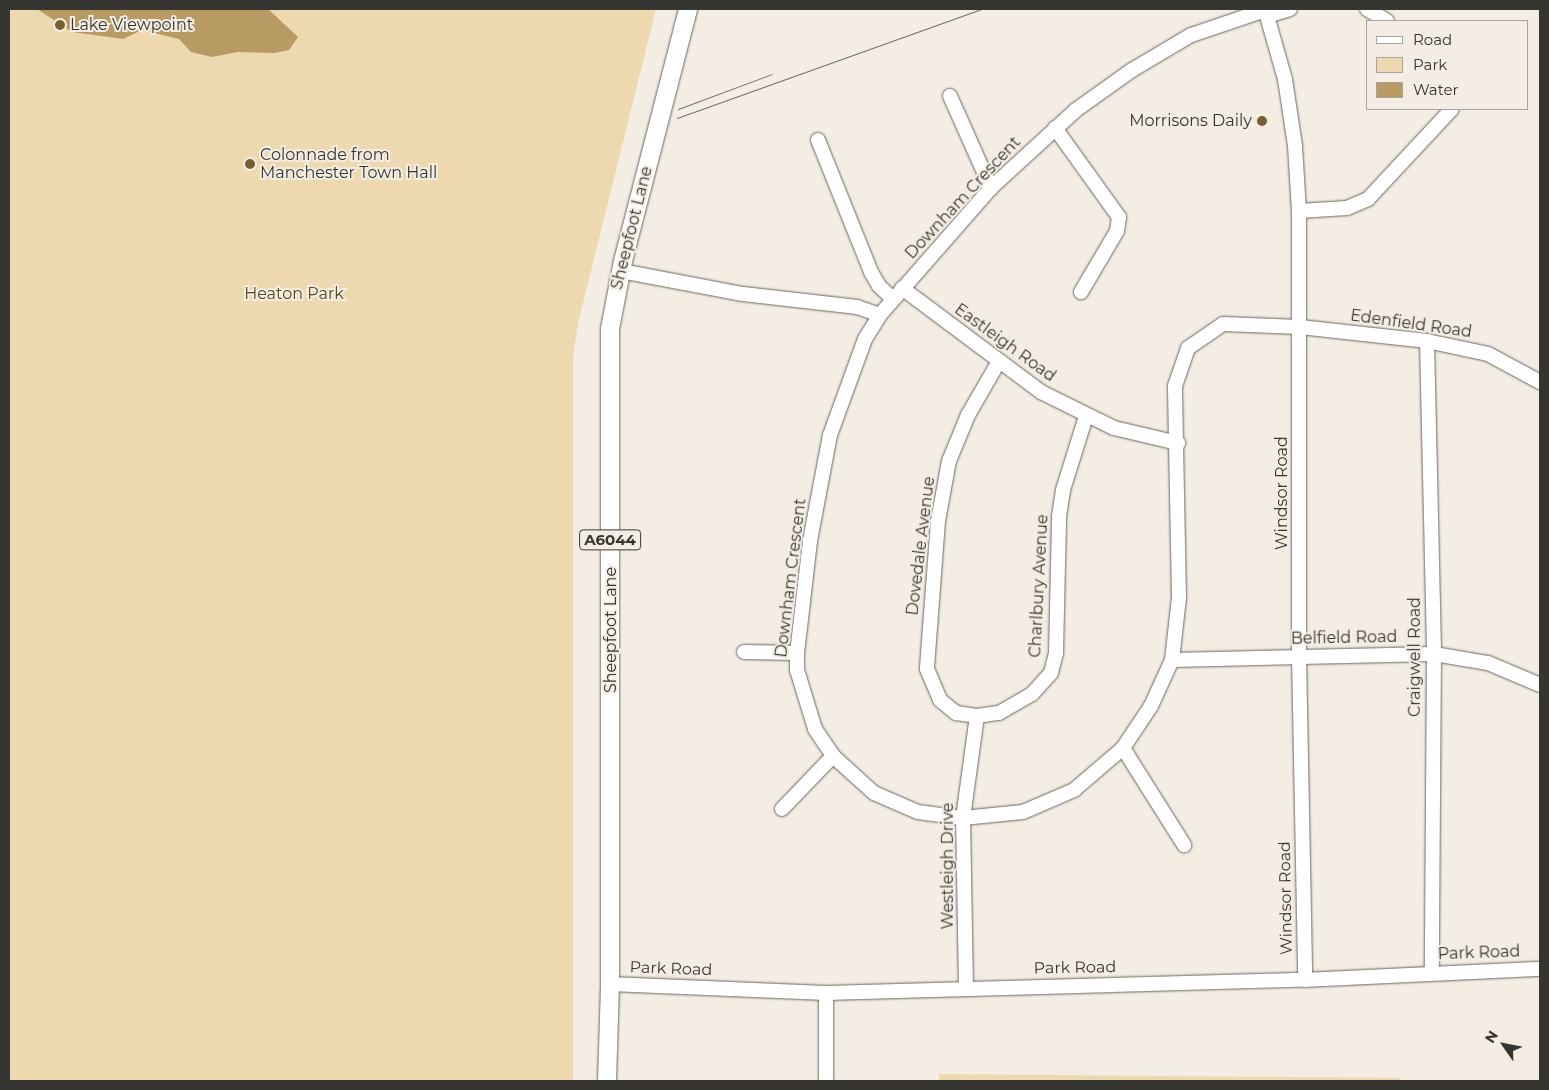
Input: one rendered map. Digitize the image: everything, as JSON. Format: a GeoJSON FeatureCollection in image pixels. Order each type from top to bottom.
{"type":"FeatureCollection","features":[{"type":"Feature","properties":{"kind":"main road","name":"Sheepfoot Lane"},"geometry":{"type":"LineString","coordinates":[[607,1081],[610,984],[610,329],[621,272],[688,9]]}},
{"type":"Feature","properties":{"kind":"street","name":"Downham Crescent"},"geometry":{"type":"LineString","coordinates":[[1290,9],[1265,11],[1191,35],[1132,70],[1055,128],[991,188],[880,315],[852,367],[830,435],[810,541],[797,653],[797,670],[815,729],[833,756],[874,793],[918,812],[963,818],[1023,812],[1074,790],[1123,748],[1151,706],[1172,660],[1179,598],[1178,443],[1175,386],[1188,348],[1223,324],[1300,327]]}},
{"type":"Feature","properties":{"kind":"street"},"geometry":{"type":"LineString","coordinates":[[1367,9],[1385,20]]}},
{"type":"Feature","properties":{"kind":"street","name":"Windsor Road"},"geometry":{"type":"LineString","coordinates":[[1265,11],[1285,79],[1295,146],[1299,211],[1299,656],[1305,980]]}},
{"type":"Feature","properties":{"kind":"street"},"geometry":{"type":"LineString","coordinates":[[950,96],[991,188]]}},
{"type":"Feature","properties":{"kind":"street"},"geometry":{"type":"LineString","coordinates":[[1299,211],[1347,208],[1368,199],[1451,110]]}},
{"type":"Feature","properties":{"kind":"street"},"geometry":{"type":"LineString","coordinates":[[1055,128],[1119,217],[1117,231],[1082,292]]}},
{"type":"Feature","properties":{"kind":"street"},"geometry":{"type":"LineString","coordinates":[[818,140],[872,272],[879,286],[893,299]]}},
{"type":"Feature","properties":{"kind":"street"},"geometry":{"type":"LineString","coordinates":[[621,272],[743,294],[857,307],[880,315]]}},
{"type":"Feature","properties":{"kind":"street","name":"Eastleigh Road"},"geometry":{"type":"LineString","coordinates":[[902,288],[998,363],[1041,392],[1086,416],[1114,428],[1178,443]]}},
{"type":"Feature","properties":{"kind":"street","name":"Edenfield Road"},"geometry":{"type":"LineString","coordinates":[[1300,327],[1427,341],[1488,354],[1540,382]]}},
{"type":"Feature","properties":{"kind":"street","name":"Craigwell Road"},"geometry":{"type":"LineString","coordinates":[[1427,341],[1434,654],[1432,973]]}},
{"type":"Feature","properties":{"kind":"street","name":"Dovedale Avenue"},"geometry":{"type":"LineString","coordinates":[[977,716],[947,708],[932,687],[927,669],[931,592],[938,521],[949,461],[968,415],[998,363]]}},
{"type":"Feature","properties":{"kind":"street","name":"Charlbury Avenue"},"geometry":{"type":"LineString","coordinates":[[977,716],[999,713],[1015,706],[1044,684],[1051,673],[1056,653],[1059,516],[1063,490],[1086,416]]}},
{"type":"Feature","properties":{"kind":"street"},"geometry":{"type":"LineString","coordinates":[[744,652],[797,653]]}},
{"type":"Feature","properties":{"kind":"street","name":"Belfield Road"},"geometry":{"type":"LineString","coordinates":[[1172,660],[1434,654],[1488,663],[1540,685]]}},
{"type":"Feature","properties":{"kind":"street","name":"Westleigh Drive"},"geometry":{"type":"LineString","coordinates":[[966,988],[963,818],[977,716]]}},
{"type":"Feature","properties":{"kind":"street"},"geometry":{"type":"LineString","coordinates":[[1123,748],[1184,845]]}},
{"type":"Feature","properties":{"kind":"street"},"geometry":{"type":"LineString","coordinates":[[782,809],[833,756]]}},
{"type":"Feature","properties":{"kind":"street","name":"Park Road"},"geometry":{"type":"LineString","coordinates":[[610,984],[826,993],[1305,980],[1540,969]]}},
{"type":"Feature","properties":{"kind":"street"},"geometry":{"type":"LineString","coordinates":[[826,993],[826,1081]]}},
{"type":"Feature","properties":{"kind":"green space","name":"Heaton Park"},"geometry":{"type":"Polygon","coordinates":[[[9,9],[656,9],[578,323],[573,356],[573,1081],[9,1081],[9,9]]]}},
{"type":"Feature","properties":{"kind":"green space"},"geometry":{"type":"Polygon","coordinates":[[[939,1074],[1400,1078],[1400,1081],[939,1081],[939,1074]]]}},
{"type":"Feature","properties":{"kind":"water"},"geometry":{"type":"Polygon","coordinates":[[[37,9],[268,9],[298,37],[289,50],[275,53],[237,52],[212,57],[191,52],[179,39],[142,30],[123,39],[72,32],[37,9]]]}},
{"type":"Feature","properties":{"kind":"tram line"},"geometry":{"type":"LineString","coordinates":[[677,118],[982,9]]}},
{"type":"Feature","properties":{"kind":"tram line"},"geometry":{"type":"LineString","coordinates":[[678,109],[772,74]]}},
{"type":"Feature","properties":{"kind":"place","name":"Lake Viewpoint"},"geometry":{"type":"Point","coordinates":[60,25]}},
{"type":"Feature","properties":{"kind":"place","name":"Morrisons Daily"},"geometry":{"type":"Point","coordinates":[1262,121]}},
{"type":"Feature","properties":{"kind":"place","name":"Colonnade from Manchester Town Hall"},"geometry":{"type":"Point","coordinates":[250,164]}}]}
